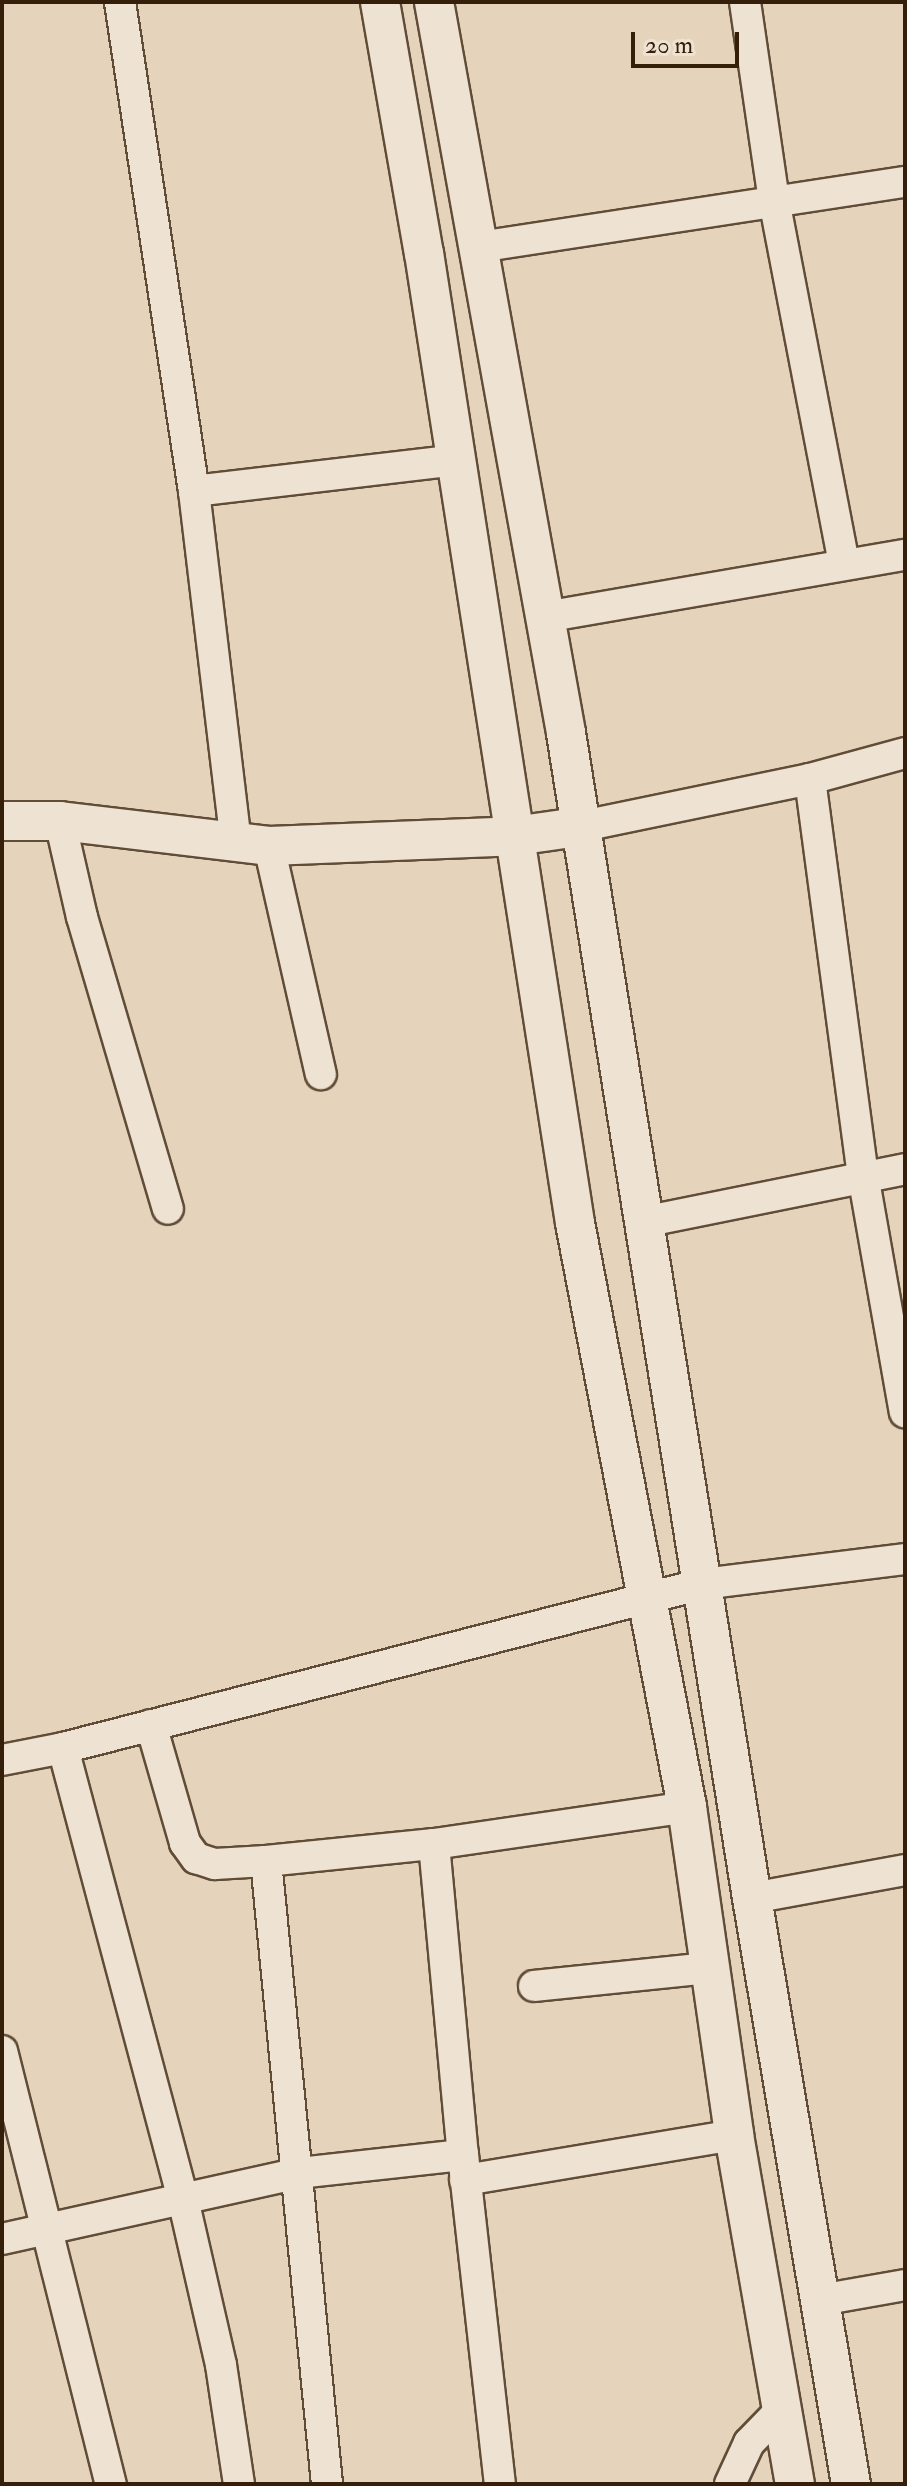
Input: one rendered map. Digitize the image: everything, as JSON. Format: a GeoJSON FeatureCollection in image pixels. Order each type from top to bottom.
{"type":"FeatureCollection","features":[{"type":"Feature","properties":{"kind":"street"},"geometry":{"type":"LineString","coordinates":[[120,2],[194,491],[253,845],[321,1074]]}},
{"type":"Feature","properties":{"kind":"street"},"geometry":{"type":"LineString","coordinates":[[380,2],[456,460],[575,1223],[687,1807],[734,2135],[795,2484]]}},
{"type":"Feature","properties":{"kind":"street"},"geometry":{"type":"LineString","coordinates":[[434,2],[545,617],[752,1898],[851,2484]]}},
{"type":"Feature","properties":{"kind":"street"},"geometry":{"type":"LineString","coordinates":[[745,2],[774,200],[844,564]]}},
{"type":"Feature","properties":{"kind":"street"},"geometry":{"type":"LineString","coordinates":[[479,247],[905,182]]}},
{"type":"Feature","properties":{"kind":"street"},"geometry":{"type":"LineString","coordinates":[[194,491],[456,460]]}},
{"type":"Feature","properties":{"kind":"street"},"geometry":{"type":"LineString","coordinates":[[545,617],[905,555]]}},
{"type":"Feature","properties":{"kind":"street"},"geometry":{"type":"LineString","coordinates":[[2,821],[60,821],[253,845],[514,836],[578,827],[810,779],[905,753]]}},
{"type":"Feature","properties":{"kind":"street"},"geometry":{"type":"LineString","coordinates":[[810,779],[863,1175],[905,1412]]}},
{"type":"Feature","properties":{"kind":"street"},"geometry":{"type":"LineString","coordinates":[[60,821],[82,917],[168,1209]]}},
{"type":"Feature","properties":{"kind":"street"},"geometry":{"type":"LineString","coordinates":[[643,1222],[863,1175],[905,1169]]}},
{"type":"Feature","properties":{"kind":"street"},"geometry":{"type":"LineString","coordinates":[[2,1760],[63,1748],[647,1596],[702,1584],[905,1559]]}},
{"type":"Feature","properties":{"kind":"street"},"geometry":{"type":"LineString","coordinates":[[151,1725],[185,1843],[196,1858],[215,1864],[434,1844],[687,1807]]}},
{"type":"Feature","properties":{"kind":"street"},"geometry":{"type":"LineString","coordinates":[[63,1748],[183,2199],[221,2365],[239,2484]]}},
{"type":"Feature","properties":{"kind":"street"},"geometry":{"type":"LineString","coordinates":[[434,1844],[464,2168],[500,2484]]}},
{"type":"Feature","properties":{"kind":"street"},"geometry":{"type":"LineString","coordinates":[[266,1861],[299,2173],[327,2484]]}},
{"type":"Feature","properties":{"kind":"street"},"geometry":{"type":"LineString","coordinates":[[752,1898],[905,1870]]}},
{"type":"Feature","properties":{"kind":"street"},"geometry":{"type":"LineString","coordinates":[[534,1986],[708,1968]]}},
{"type":"Feature","properties":{"kind":"street"},"geometry":{"type":"LineString","coordinates":[[2,2051],[111,2484]]}},
{"type":"Feature","properties":{"kind":"street"},"geometry":{"type":"LineString","coordinates":[[2,2239],[299,2173],[464,2168],[734,2135]]}},
{"type":"Feature","properties":{"kind":"street"},"geometry":{"type":"LineString","coordinates":[[820,2300],[905,2285]]}},
{"type":"Feature","properties":{"kind":"street"},"geometry":{"type":"LineString","coordinates":[[730,2484],[749,2443],[782,2409]]}}]}
